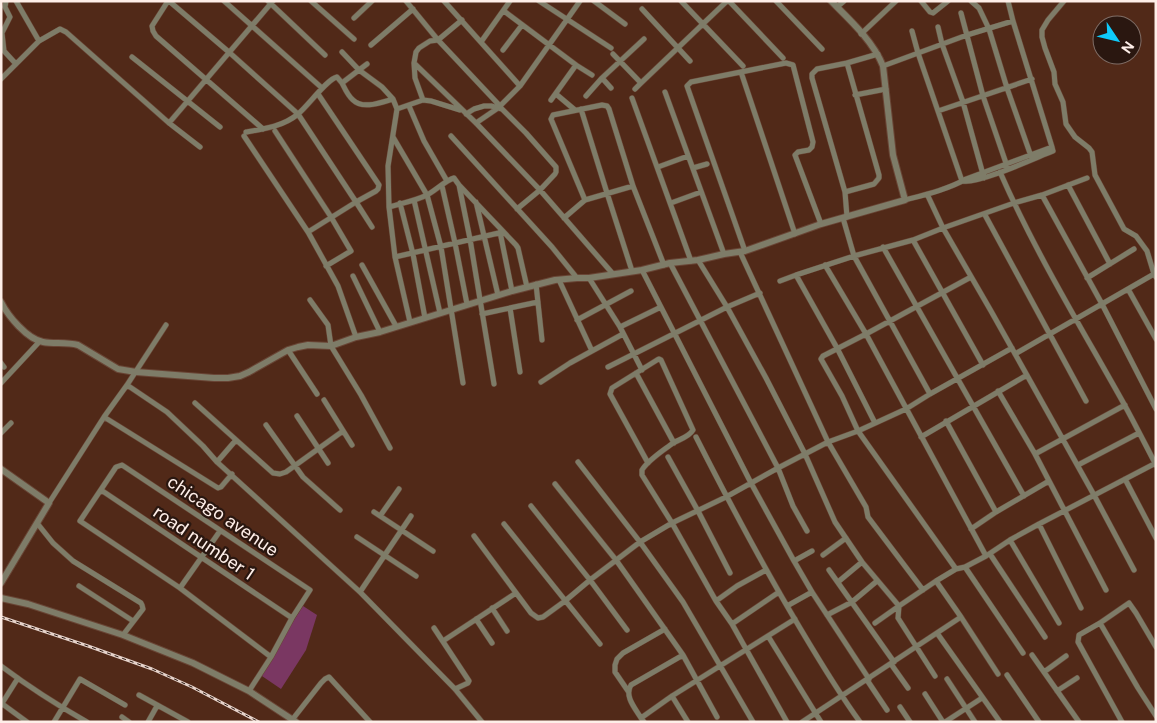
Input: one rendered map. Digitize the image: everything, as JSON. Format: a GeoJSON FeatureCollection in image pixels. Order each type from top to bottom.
{"type":"FeatureCollection","features":[{"type":"Feature","properties":{"kind":"street"},"geometry":{"type":"LineString","coordinates":[[6,1],[5,7],[10,17],[2,33],[4,51],[16,64]]}},
{"type":"Feature","properties":{"kind":"street"},"geometry":{"type":"LineString","coordinates":[[16,1],[39,41]]}},
{"type":"Feature","properties":{"kind":"street"},"geometry":{"type":"LineString","coordinates":[[263,129],[156,36],[152,26],[168,1],[298,114],[372,227]]}},
{"type":"Feature","properties":{"kind":"street"},"geometry":{"type":"LineString","coordinates":[[224,1],[322,88]]}},
{"type":"Feature","properties":{"kind":"street"},"geometry":{"type":"LineString","coordinates":[[311,1],[354,39]]}},
{"type":"Feature","properties":{"kind":"street"},"geometry":{"type":"LineString","coordinates":[[354,18],[372,1]]}},
{"type":"Feature","properties":{"kind":"street"},"geometry":{"type":"LineString","coordinates":[[406,1],[438,40],[556,167],[555,174],[540,190],[517,209]]}},
{"type":"Feature","properties":{"kind":"street"},"geometry":{"type":"LineString","coordinates":[[444,1],[520,86]]}},
{"type":"Feature","properties":{"kind":"street"},"geometry":{"type":"LineString","coordinates":[[481,42],[510,1]]}},
{"type":"Feature","properties":{"kind":"street"},"geometry":{"type":"LineString","coordinates":[[539,1],[612,51],[641,82]]}},
{"type":"Feature","properties":{"kind":"street"},"geometry":{"type":"LineString","coordinates":[[476,123],[499,107],[520,86],[580,1]]}},
{"type":"Feature","properties":{"kind":"street"},"geometry":{"type":"LineString","coordinates":[[594,1],[625,24]]}},
{"type":"Feature","properties":{"kind":"street"},"geometry":{"type":"LineString","coordinates":[[681,1],[743,66]]}},
{"type":"Feature","properties":{"kind":"street"},"geometry":{"type":"LineString","coordinates":[[635,89],[728,1],[784,58]]}},
{"type":"Feature","properties":{"kind":"street"},"geometry":{"type":"LineString","coordinates":[[776,1],[822,49]]}},
{"type":"Feature","properties":{"kind":"street"},"geometry":{"type":"LineString","coordinates":[[831,1],[878,54],[883,66],[893,155],[905,200]]}},
{"type":"Feature","properties":{"kind":"street"},"geometry":{"type":"LineString","coordinates":[[837,7],[844,1]]}},
{"type":"Feature","properties":{"kind":"street"},"geometry":{"type":"LineString","coordinates":[[861,34],[896,1]]}},
{"type":"Feature","properties":{"kind":"street"},"geometry":{"type":"LineString","coordinates":[[921,1],[933,13],[948,1]]}},
{"type":"Feature","properties":{"kind":"street"},"geometry":{"type":"LineString","coordinates":[[971,1],[979,8],[990,29],[1007,88],[1031,157]]}},
{"type":"Feature","properties":{"kind":"street"},"geometry":{"type":"LineString","coordinates":[[1,302],[11,318],[22,329],[40,341],[78,345],[118,369],[136,372],[228,378],[249,372],[288,350],[308,345],[331,346],[536,284],[642,270],[742,252],[821,224],[927,194],[962,181],[966,182],[1031,157],[1053,151],[1008,1]]}},
{"type":"Feature","properties":{"kind":"street"},"geometry":{"type":"LineString","coordinates":[[1015,354],[1128,289],[1155,276],[1147,251],[1136,236],[1124,229],[1095,175],[1092,152],[1078,141],[1066,124],[1063,102],[1055,84],[1054,72],[1042,37],[1042,30],[1048,20],[1064,1]]}},
{"type":"Feature","properties":{"kind":"street"},"geometry":{"type":"LineString","coordinates":[[169,123],[253,26],[271,2],[325,55]]}},
{"type":"Feature","properties":{"kind":"street"},"geometry":{"type":"LineString","coordinates":[[642,8],[690,62]]}},
{"type":"Feature","properties":{"kind":"street"},"geometry":{"type":"LineString","coordinates":[[371,45],[412,10]]}},
{"type":"Feature","properties":{"kind":"street"},"geometry":{"type":"LineString","coordinates":[[504,11],[592,75]]}},
{"type":"Feature","properties":{"kind":"street"},"geometry":{"type":"LineString","coordinates":[[961,13],[982,96],[1007,166]]}},
{"type":"Feature","properties":{"kind":"street"},"geometry":{"type":"LineString","coordinates":[[423,100],[415,78],[414,63],[416,52],[430,41],[438,40],[462,20]]}},
{"type":"Feature","properties":{"kind":"street"},"geometry":{"type":"LineString","coordinates":[[883,66],[967,35],[1013,21]]}},
{"type":"Feature","properties":{"kind":"street"},"geometry":{"type":"LineString","coordinates":[[503,50],[522,25]]}},
{"type":"Feature","properties":{"kind":"street"},"geometry":{"type":"LineString","coordinates":[[938,27],[942,44],[963,102],[983,175]]}},
{"type":"Feature","properties":{"kind":"street"},"geometry":{"type":"LineString","coordinates":[[1,79],[39,41],[60,29],[66,32],[169,123],[200,147]]}},
{"type":"Feature","properties":{"kind":"street"},"geometry":{"type":"LineString","coordinates":[[912,31],[962,181]]}},
{"type":"Feature","properties":{"kind":"street"},"geometry":{"type":"LineString","coordinates":[[586,96],[602,78],[644,39]]}},
{"type":"Feature","properties":{"kind":"street"},"geometry":{"type":"LineString","coordinates":[[342,52],[359,70],[393,99],[397,109],[388,166],[389,207],[395,257],[410,322]]}},
{"type":"Feature","properties":{"kind":"street"},"geometry":{"type":"LineString","coordinates":[[878,54],[817,69],[812,74],[812,78],[845,192],[845,217],[854,256],[930,394]]}},
{"type":"Feature","properties":{"kind":"street"},"geometry":{"type":"LineString","coordinates":[[132,57],[220,128]]}},
{"type":"Feature","properties":{"kind":"street"},"geometry":{"type":"LineString","coordinates":[[414,63],[476,123],[540,190],[613,274]]}},
{"type":"Feature","properties":{"kind":"street"},"geometry":{"type":"LineString","coordinates":[[821,224],[796,155],[798,152],[809,150],[813,142],[793,66],[786,63],[691,82],[687,86],[742,252],[828,442],[866,508],[868,517],[923,590]]}},
{"type":"Feature","properties":{"kind":"street"},"geometry":{"type":"LineString","coordinates":[[845,192],[874,184],[879,178],[879,172],[846,63]]}},
{"type":"Feature","properties":{"kind":"street"},"geometry":{"type":"LineString","coordinates":[[342,83],[367,64]]}},
{"type":"Feature","properties":{"kind":"street"},"geometry":{"type":"LineString","coordinates":[[551,100],[576,64]]}},
{"type":"Feature","properties":{"kind":"street"},"geometry":{"type":"LineString","coordinates":[[741,72],[795,234]]}},
{"type":"Feature","properties":{"kind":"street"},"geometry":{"type":"LineString","coordinates":[[356,337],[338,286],[308,232],[245,134],[290,120],[336,76],[358,104],[366,105],[393,99]]}},
{"type":"Feature","properties":{"kind":"street"},"geometry":{"type":"LineString","coordinates":[[602,78],[611,88]]}},
{"type":"Feature","properties":{"kind":"street"},"geometry":{"type":"LineString","coordinates":[[938,111],[1032,80]]}},
{"type":"Feature","properties":{"kind":"street"},"geometry":{"type":"LineString","coordinates":[[855,95],[886,89]]}},
{"type":"Feature","properties":{"kind":"street"},"geometry":{"type":"LineString","coordinates":[[665,92],[724,254]]}},
{"type":"Feature","properties":{"kind":"street"},"geometry":{"type":"LineString","coordinates":[[308,232],[378,188],[378,185],[318,94]]}},
{"type":"Feature","properties":{"kind":"street"},"geometry":{"type":"LineString","coordinates":[[556,94],[575,110]]}},
{"type":"Feature","properties":{"kind":"street"},"geometry":{"type":"LineString","coordinates":[[632,98],[694,260],[727,307],[766,378],[805,454],[835,522],[862,562],[899,606],[898,618],[935,676]]}},
{"type":"Feature","properties":{"kind":"street"},"geometry":{"type":"LineString","coordinates":[[397,109],[423,100],[464,112],[484,106],[499,107]]}},
{"type":"Feature","properties":{"kind":"street"},"geometry":{"type":"LineString","coordinates":[[585,200],[552,119],[555,114],[602,104],[609,109],[633,186],[667,264],[701,320],[778,468],[793,506],[807,531]]}},
{"type":"Feature","properties":{"kind":"street"},"geometry":{"type":"LineString","coordinates":[[409,106],[424,141],[447,181]]}},
{"type":"Feature","properties":{"kind":"street"},"geometry":{"type":"LineString","coordinates":[[581,109],[632,271]]}},
{"type":"Feature","properties":{"kind":"street"},"geometry":{"type":"LineString","coordinates":[[275,131],[351,251],[326,266]]}},
{"type":"Feature","properties":{"kind":"street"},"geometry":{"type":"LineString","coordinates":[[451,136],[552,247],[577,278]]}},
{"type":"Feature","properties":{"kind":"street"},"geometry":{"type":"LineString","coordinates":[[393,137],[427,195],[441,247],[463,383]]}},
{"type":"Feature","properties":{"kind":"street"},"geometry":{"type":"LineString","coordinates":[[658,167],[688,156]]}},
{"type":"Feature","properties":{"kind":"street"},"geometry":{"type":"LineString","coordinates":[[693,168],[707,164]]}},
{"type":"Feature","properties":{"kind":"street"},"geometry":{"type":"LineString","coordinates":[[983,175],[1000,172],[1007,166]]}},
{"type":"Feature","properties":{"kind":"street"},"geometry":{"type":"LineString","coordinates":[[875,623],[956,569],[965,567],[988,555],[1039,524],[1155,463],[1125,405],[1075,319],[1014,203],[1000,172]]}},
{"type":"Feature","properties":{"kind":"street"},"geometry":{"type":"LineString","coordinates":[[389,207],[427,195],[454,178],[501,232],[518,248],[526,287]]}},
{"type":"Feature","properties":{"kind":"street"},"geometry":{"type":"LineString","coordinates":[[780,281],[854,256],[913,240],[1087,178]]}},
{"type":"Feature","properties":{"kind":"street"},"geometry":{"type":"LineString","coordinates":[[459,185],[494,384]]}},
{"type":"Feature","properties":{"kind":"street"},"geometry":{"type":"LineString","coordinates":[[1068,185],[1110,264]]}},
{"type":"Feature","properties":{"kind":"street"},"geometry":{"type":"LineString","coordinates":[[442,186],[467,304]]}},
{"type":"Feature","properties":{"kind":"street"},"geometry":{"type":"LineString","coordinates":[[564,218],[585,200],[633,186]]}},
{"type":"Feature","properties":{"kind":"street"},"geometry":{"type":"LineString","coordinates":[[671,203],[701,192]]}},
{"type":"Feature","properties":{"kind":"street"},"geometry":{"type":"LineString","coordinates":[[927,194],[943,228],[1078,465],[1134,570]]}},
{"type":"Feature","properties":{"kind":"street"},"geometry":{"type":"LineString","coordinates":[[1042,195],[1102,304],[1156,409]]}},
{"type":"Feature","properties":{"kind":"street"},"geometry":{"type":"LineString","coordinates":[[414,200],[440,313]]}},
{"type":"Feature","properties":{"kind":"street"},"geometry":{"type":"LineString","coordinates":[[475,202],[498,295]]}},
{"type":"Feature","properties":{"kind":"street"},"geometry":{"type":"LineString","coordinates":[[400,203],[413,254],[425,318]]}},
{"type":"Feature","properties":{"kind":"street"},"geometry":{"type":"LineString","coordinates":[[984,214],[1086,401]]}},
{"type":"Feature","properties":{"kind":"street"},"geometry":{"type":"LineString","coordinates":[[395,257],[501,232]]}},
{"type":"Feature","properties":{"kind":"street"},"geometry":{"type":"LineString","coordinates":[[501,232],[512,290]]}},
{"type":"Feature","properties":{"kind":"street"},"geometry":{"type":"LineString","coordinates":[[913,240],[984,365]]}},
{"type":"Feature","properties":{"kind":"street"},"geometry":{"type":"LineString","coordinates":[[883,248],[1024,496]]}},
{"type":"Feature","properties":{"kind":"street"},"geometry":{"type":"LineString","coordinates":[[1087,278],[1134,249]]}},
{"type":"Feature","properties":{"kind":"street"},"geometry":{"type":"LineString","coordinates":[[362,265],[396,326]]}},
{"type":"Feature","properties":{"kind":"street"},"geometry":{"type":"LineString","coordinates":[[825,265],[866,334],[970,529],[1045,637]]}},
{"type":"Feature","properties":{"kind":"street"},"geometry":{"type":"LineString","coordinates":[[642,270],[751,482],[794,561],[887,710]]}},
{"type":"Feature","properties":{"kind":"street"},"geometry":{"type":"LineString","coordinates":[[796,275],[837,348],[875,423]]}},
{"type":"Feature","properties":{"kind":"street"},"geometry":{"type":"LineString","coordinates":[[352,276],[380,332]]}},
{"type":"Feature","properties":{"kind":"street"},"geometry":{"type":"LineString","coordinates":[[956,569],[858,431],[842,396],[821,360],[823,356],[837,348],[971,277]]}},
{"type":"Feature","properties":{"kind":"street"},"geometry":{"type":"LineString","coordinates":[[589,278],[620,327],[642,370]]}},
{"type":"Feature","properties":{"kind":"street"},"geometry":{"type":"LineString","coordinates":[[559,280],[592,351]]}},
{"type":"Feature","properties":{"kind":"street"},"geometry":{"type":"LineString","coordinates":[[536,284],[542,340]]}},
{"type":"Feature","properties":{"kind":"street"},"geometry":{"type":"LineString","coordinates":[[1128,289],[1156,339]]}},
{"type":"Feature","properties":{"kind":"street"},"geometry":{"type":"LineString","coordinates":[[577,320],[631,291]]}},
{"type":"Feature","properties":{"kind":"street"},"geometry":{"type":"LineString","coordinates":[[608,367],[675,332],[760,293]]}},
{"type":"Feature","properties":{"kind":"street"},"geometry":{"type":"LineString","coordinates":[[310,300],[328,325],[331,346],[390,448]]}},
{"type":"Feature","properties":{"kind":"street"},"geometry":{"type":"LineString","coordinates":[[482,314],[538,302]]}},
{"type":"Feature","properties":{"kind":"street"},"geometry":{"type":"LineString","coordinates":[[620,327],[661,307]]}},
{"type":"Feature","properties":{"kind":"street"},"geometry":{"type":"LineString","coordinates":[[510,308],[520,372]]}},
{"type":"Feature","properties":{"kind":"street"},"geometry":{"type":"LineString","coordinates":[[1,583],[37,522],[104,417],[166,325]]}},
{"type":"Feature","properties":{"kind":"street"},"geometry":{"type":"LineString","coordinates":[[541,382],[570,363],[623,334]]}},
{"type":"Feature","properties":{"kind":"street"},"geometry":{"type":"LineString","coordinates":[[1,383],[40,341]]}},
{"type":"Feature","properties":{"kind":"street"},"geometry":{"type":"LineString","coordinates":[[474,536],[531,613],[538,618],[543,617],[640,542],[828,442],[858,431],[906,409],[1012,348]]}},
{"type":"Feature","properties":{"kind":"street"},"geometry":{"type":"LineString","coordinates":[[288,350],[317,394]]}},
{"type":"Feature","properties":{"kind":"street"},"geometry":{"type":"LineString","coordinates":[[648,463],[610,394],[612,388],[659,359],[692,428],[690,434],[674,443],[648,463],[642,470],[642,475],[716,601],[732,624],[787,722]]}},
{"type":"Feature","properties":{"kind":"street"},"geometry":{"type":"LineString","coordinates":[[636,373],[674,443]]}},
{"type":"Feature","properties":{"kind":"street"},"geometry":{"type":"LineString","coordinates":[[921,437],[1027,375]]}},
{"type":"Feature","properties":{"kind":"street"},"geometry":{"type":"LineString","coordinates":[[127,385],[167,412],[218,462],[360,592],[455,690],[482,722]]}},
{"type":"Feature","properties":{"kind":"street"},"geometry":{"type":"LineString","coordinates":[[998,391],[1035,454],[1106,590]]}},
{"type":"Feature","properties":{"kind":"street"},"geometry":{"type":"LineString","coordinates":[[324,400],[352,445]]}},
{"type":"Feature","properties":{"kind":"street"},"geometry":{"type":"LineString","coordinates":[[195,403],[273,473],[280,474],[286,472],[343,431]]}},
{"type":"Feature","properties":{"kind":"street"},"geometry":{"type":"LineString","coordinates":[[1035,454],[1125,405]]}},
{"type":"Feature","properties":{"kind":"street"},"geometry":{"type":"LineString","coordinates":[[297,416],[328,463]]}},
{"type":"Feature","properties":{"kind":"street"},"geometry":{"type":"LineString","coordinates":[[104,417],[218,488],[232,474]]}},
{"type":"Feature","properties":{"kind":"street"},"geometry":{"type":"LineString","coordinates":[[946,422],[996,512]]}},
{"type":"Feature","properties":{"kind":"street"},"geometry":{"type":"LineString","coordinates":[[1,433],[11,423]]}},
{"type":"Feature","properties":{"kind":"street"},"geometry":{"type":"LineString","coordinates":[[266,425],[294,466],[311,485],[340,510]]}},
{"type":"Feature","properties":{"kind":"street"},"geometry":{"type":"LineString","coordinates":[[1078,465],[1139,433]]}},
{"type":"Feature","properties":{"kind":"street"},"geometry":{"type":"LineString","coordinates":[[696,437],[766,570],[841,696],[860,722]]}},
{"type":"Feature","properties":{"kind":"street"},"geometry":{"type":"LineString","coordinates":[[218,462],[236,440]]}},
{"type":"Feature","properties":{"kind":"street"},"geometry":{"type":"LineString","coordinates":[[668,457],[730,573]]}},
{"type":"Feature","properties":{"kind":"street"},"geometry":{"type":"LineString","coordinates":[[578,462],[640,542],[683,602],[753,722]]}},
{"type":"Feature","properties":{"kind":"street","name":"chicago avenue"},"geometry":{"type":"LineString","coordinates":[[101,490],[116,467],[122,465],[310,590],[292,618]]}},
{"type":"Feature","properties":{"kind":"street"},"geometry":{"type":"LineString","coordinates":[[1,469],[49,503]]}},
{"type":"Feature","properties":{"kind":"street"},"geometry":{"type":"LineString","coordinates":[[1124,479],[1156,538]]}},
{"type":"Feature","properties":{"kind":"street"},"geometry":{"type":"LineString","coordinates":[[970,529],[1049,481]]}},
{"type":"Feature","properties":{"kind":"street"},"geometry":{"type":"LineString","coordinates":[[555,484],[616,560],[665,629],[683,655],[717,717]]}},
{"type":"Feature","properties":{"kind":"street"},"geometry":{"type":"LineString","coordinates":[[380,516],[399,489]]}},
{"type":"Feature","properties":{"kind":"street"},"geometry":{"type":"LineString","coordinates":[[101,490],[80,521],[180,588],[271,657]]}},
{"type":"Feature","properties":{"kind":"street","name":"road number 1"},"geometry":{"type":"LineString","coordinates":[[101,490],[292,618]]}},
{"type":"Feature","properties":{"kind":"street"},"geometry":{"type":"LineString","coordinates":[[531,506],[627,630]]}},
{"type":"Feature","properties":{"kind":"street"},"geometry":{"type":"LineString","coordinates":[[374,512],[433,551]]}},
{"type":"Feature","properties":{"kind":"street"},"geometry":{"type":"LineString","coordinates":[[360,592],[411,516]]}},
{"type":"Feature","properties":{"kind":"street"},"geometry":{"type":"LineString","coordinates":[[37,522],[53,543],[74,561],[141,603],[143,609],[123,635]]}},
{"type":"Feature","properties":{"kind":"street"},"geometry":{"type":"LineString","coordinates":[[504,524],[600,644]]}},
{"type":"Feature","properties":{"kind":"street"},"geometry":{"type":"LineString","coordinates":[[1039,524],[1082,608]]}},
{"type":"Feature","properties":{"kind":"street"},"geometry":{"type":"LineString","coordinates":[[180,588],[220,531]]}},
{"type":"Feature","properties":{"kind":"street"},"geometry":{"type":"LineString","coordinates":[[357,537],[416,576]]}},
{"type":"Feature","properties":{"kind":"street"},"geometry":{"type":"LineString","coordinates":[[823,555],[846,538]]}},
{"type":"Feature","properties":{"kind":"street"},"geometry":{"type":"LineString","coordinates":[[1010,540],[1058,623]]}},
{"type":"Feature","properties":{"kind":"street"},"geometry":{"type":"LineString","coordinates":[[794,561],[812,551]]}},
{"type":"Feature","properties":{"kind":"street"},"geometry":{"type":"LineString","coordinates":[[838,582],[862,562]]}},
{"type":"Feature","properties":{"kind":"street"},"geometry":{"type":"LineString","coordinates":[[965,567],[1023,653]]}},
{"type":"Feature","properties":{"kind":"street"},"geometry":{"type":"LineString","coordinates":[[716,601],[737,586],[766,570]]}},
{"type":"Feature","properties":{"kind":"street"},"geometry":{"type":"LineString","coordinates":[[830,570],[908,688]]}},
{"type":"Feature","properties":{"kind":"street"},"geometry":{"type":"LineString","coordinates":[[827,615],[852,602],[877,581]]}},
{"type":"Feature","properties":{"kind":"street"},"geometry":{"type":"LineString","coordinates":[[936,581],[962,617],[998,674]]}},
{"type":"Feature","properties":{"kind":"street"},"geometry":{"type":"LineString","coordinates":[[79,586],[133,621]]}},
{"type":"Feature","properties":{"kind":"street"},"geometry":{"type":"LineString","coordinates":[[732,624],[779,592]]}},
{"type":"Feature","properties":{"kind":"street"},"geometry":{"type":"LineString","coordinates":[[787,606],[812,592]]}},
{"type":"Feature","properties":{"kind":"street"},"geometry":{"type":"LineString","coordinates":[[443,641],[516,593]]}},
{"type":"Feature","properties":{"kind":"street"},"geometry":{"type":"LineString","coordinates":[[1,598],[28,604],[123,635],[193,663],[249,691],[294,721],[321,683],[329,677],[370,722]]}},
{"type":"Feature","properties":{"kind":"street"},"geometry":{"type":"LineString","coordinates":[[1122,722],[1078,642],[1079,635],[1100,623],[1129,602],[1156,647]]}},
{"type":"Feature","properties":{"kind":"street"},"geometry":{"type":"LineString","coordinates":[[492,608],[507,631]]}},
{"type":"Feature","properties":{"kind":"street"},"geometry":{"type":"LineString","coordinates":[[802,722],[962,617]]}},
{"type":"Feature","properties":{"kind":"street"},"geometry":{"type":"LineString","coordinates":[[249,691],[271,657],[292,618]]}},
{"type":"Feature","properties":{"kind":"street"},"geometry":{"type":"LineString","coordinates":[[476,619],[492,643]]}},
{"type":"Feature","properties":{"kind":"street"},"geometry":{"type":"LineString","coordinates":[[665,629],[623,653],[617,659],[615,665],[615,672],[628,691],[628,695],[642,720],[672,696],[795,619]]}},
{"type":"Feature","properties":{"kind":"street"},"geometry":{"type":"LineString","coordinates":[[1100,623],[1156,716]]}},
{"type":"Feature","properties":{"kind":"street"},"geometry":{"type":"LineString","coordinates":[[434,628],[468,681],[468,683],[455,690]]}},
{"type":"Feature","properties":{"kind":"street"},"geometry":{"type":"LineString","coordinates":[[937,633],[1000,722]]}},
{"type":"Feature","properties":{"kind":"street"},"geometry":{"type":"LineString","coordinates":[[768,636],[821,722]]}},
{"type":"Feature","properties":{"kind":"street"},"geometry":{"type":"LineString","coordinates":[[628,691],[631,685],[683,655]]}},
{"type":"Feature","properties":{"kind":"street"},"geometry":{"type":"LineString","coordinates":[[1032,656],[1079,722]]}},
{"type":"Feature","properties":{"kind":"street"},"geometry":{"type":"LineString","coordinates":[[1044,672],[1066,656]]}},
{"type":"Feature","properties":{"kind":"street"},"geometry":{"type":"LineString","coordinates":[[1,666],[62,708],[88,722]]}},
{"type":"Feature","properties":{"kind":"street"},"geometry":{"type":"LineString","coordinates":[[1007,675],[1039,722]]}},
{"type":"Feature","properties":{"kind":"street"},"geometry":{"type":"LineString","coordinates":[[18,678],[2,704],[27,722]]}},
{"type":"Feature","properties":{"kind":"street"},"geometry":{"type":"LineString","coordinates":[[54,722],[80,678],[125,705]]}},
{"type":"Feature","properties":{"kind":"street"},"geometry":{"type":"LineString","coordinates":[[1057,691],[1077,678]]}},
{"type":"Feature","properties":{"kind":"street"},"geometry":{"type":"LineString","coordinates":[[947,679],[975,722]]}},
{"type":"Feature","properties":{"kind":"street"},"geometry":{"type":"LineString","coordinates":[[925,694],[944,722],[982,698]]}},
{"type":"Feature","properties":{"kind":"street"},"geometry":{"type":"LineString","coordinates":[[139,695],[188,722]]}},
{"type":"Feature","properties":{"kind":"street"},"geometry":{"type":"LineString","coordinates":[[672,696],[688,722]]}},
{"type":"Feature","properties":{"kind":"street"},"geometry":{"type":"LineString","coordinates":[[148,722],[157,706]]}},
{"type":"Feature","properties":{"kind":"street"},"geometry":{"type":"LineString","coordinates":[[900,707],[910,722]]}},
{"type":"Feature","properties":{"kind":"street"},"geometry":{"type":"LineString","coordinates":[[122,717],[129,722]]}},
{"type":"Feature","properties":{"kind":"shaded area"},"geometry":{"type":"Polygon","coordinates":[[[303,606],[317,615],[306,650],[281,689],[259,674],[303,606]]]}},
{"type":"Feature","properties":{"kind":"railway"},"geometry":{"type":"LineString","coordinates":[[1,617],[152,669],[192,687],[259,722]]}}]}
